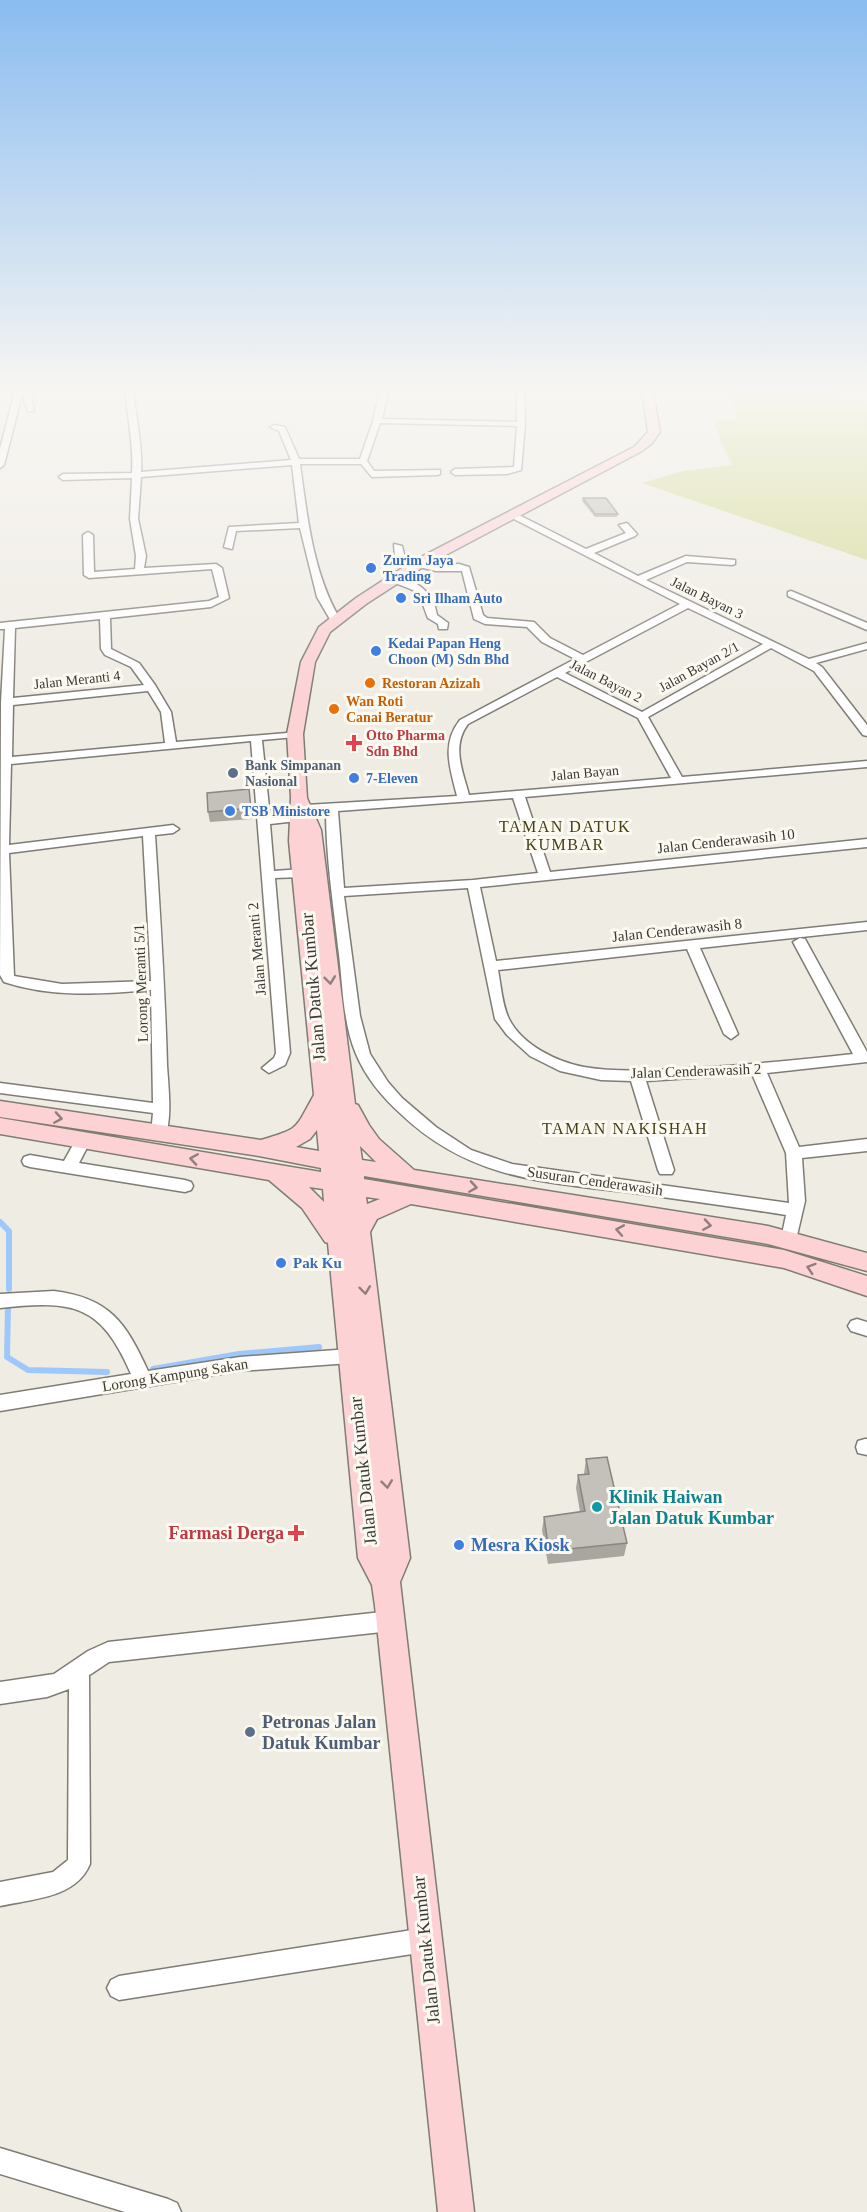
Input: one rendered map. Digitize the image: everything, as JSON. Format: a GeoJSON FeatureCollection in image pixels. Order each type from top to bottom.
{"type":"FeatureCollection","features":[{"type":"Feature","properties":{"kind":"main road","name":"Jalan Datuk Kumbar"},"geometry":{"type":"LineString","coordinates":[[456,2212],[391,1621],[391,1570],[358,1232],[323,1096],[302,873],[294,734],[308,662],[324,630],[335,619],[414,567],[561,490]]}},
{"type":"Feature","properties":{"kind":"main road","name":"Jalan Datuk Kumbar"},"geometry":{"type":"LineString","coordinates":[[300,808],[314,839],[342,1084],[339,1250],[372,1558],[391,1570]]}},
{"type":"Feature","properties":{"kind":"main road"},"geometry":{"type":"LineString","coordinates":[[342,1084],[358,1129],[369,1144],[414,1186],[789,1239],[867,1263]]}},
{"type":"Feature","properties":{"kind":"main road"},"geometry":{"type":"LineString","coordinates":[[259,1148],[281,1145],[303,1133],[312,1123],[323,1096]]}},
{"type":"Feature","properties":{"kind":"main road"},"geometry":{"type":"LineString","coordinates":[[0,1109],[259,1148],[341,1173],[784,1258],[867,1286]]}},
{"type":"Feature","properties":{"kind":"main road"},"geometry":{"type":"LineString","coordinates":[[0,1126],[252,1169],[341,1173]]}},
{"type":"Feature","properties":{"kind":"main road"},"geometry":{"type":"LineString","coordinates":[[252,1169],[278,1177],[300,1190],[317,1207],[339,1250]]}},
{"type":"Feature","properties":{"kind":"main road"},"geometry":{"type":"LineString","coordinates":[[358,1232],[364,1220],[376,1209],[414,1186]]}},
{"type":"Feature","properties":{"kind":"street"},"geometry":{"type":"LineString","coordinates":[[135,490],[134,519],[141,556],[139,573]]}},
{"type":"Feature","properties":{"kind":"street"},"geometry":{"type":"LineString","coordinates":[[300,490],[304,525],[322,597],[335,619]]}},
{"type":"Feature","properties":{"kind":"street","name":"Jalan Bayan 3"},"geometry":{"type":"LineString","coordinates":[[513,515],[638,580],[808,662],[818,669],[867,733]]}},
{"type":"Feature","properties":{"kind":"street"},"geometry":{"type":"LineString","coordinates":[[229,548],[232,529],[304,525]]}},
{"type":"Feature","properties":{"kind":"street"},"geometry":{"type":"LineString","coordinates":[[586,553],[632,534],[624,525]]}},
{"type":"Feature","properties":{"kind":"street"},"geometry":{"type":"LineString","coordinates":[[88,535],[89,575],[215,567],[224,598],[217,603],[5,626],[5,761],[1,850],[4,964],[9,980],[21,984],[88,990],[158,985]]}},
{"type":"Feature","properties":{"kind":"street"},"geometry":{"type":"LineString","coordinates":[[397,546],[400,558],[414,567],[466,569],[478,617],[485,621],[530,624],[546,640],[583,658]]}},
{"type":"Feature","properties":{"kind":"street"},"geometry":{"type":"LineString","coordinates":[[638,580],[686,559],[732,562]]}},
{"type":"Feature","properties":{"kind":"street"},"geometry":{"type":"LineString","coordinates":[[395,580],[426,593],[431,603],[432,616],[443,623],[443,627]]}},
{"type":"Feature","properties":{"kind":"street"},"geometry":{"type":"LineString","coordinates":[[791,594],[867,627]]}},
{"type":"Feature","properties":{"kind":"street"},"geometry":{"type":"LineString","coordinates":[[464,799],[453,751],[454,734],[459,727],[583,658],[688,604]]}},
{"type":"Feature","properties":{"kind":"street"},"geometry":{"type":"LineString","coordinates":[[105,615],[106,649],[109,653],[135,665],[151,687],[166,712],[171,745]]}},
{"type":"Feature","properties":{"kind":"street","name":"Jalan Bayan 2/1"},"geometry":{"type":"LineString","coordinates":[[642,716],[771,644]]}},
{"type":"Feature","properties":{"kind":"street"},"geometry":{"type":"LineString","coordinates":[[808,662],[867,646]]}},
{"type":"Feature","properties":{"kind":"street","name":"Jalan Bayan 2"},"geometry":{"type":"LineString","coordinates":[[556,673],[642,716],[678,780]]}},
{"type":"Feature","properties":{"kind":"street","name":"Jalan Meranti 4"},"geometry":{"type":"LineString","coordinates":[[6,702],[151,687]]}},
{"type":"Feature","properties":{"kind":"street"},"geometry":{"type":"LineString","coordinates":[[5,761],[294,734]]}},
{"type":"Feature","properties":{"kind":"street","name":"Jalan Meranti 2"},"geometry":{"type":"LineString","coordinates":[[256,737],[283,1053],[280,1061],[269,1068]]}},
{"type":"Feature","properties":{"kind":"street","name":"Jalan Bayan"},"geometry":{"type":"LineString","coordinates":[[264,821],[300,808],[464,799],[867,764]]}},
{"type":"Feature","properties":{"kind":"street"},"geometry":{"type":"LineString","coordinates":[[518,794],[545,876]]}},
{"type":"Feature","properties":{"kind":"street","name":"Susuran Cenderawasih"},"geometry":{"type":"LineString","coordinates":[[332,807],[338,892],[362,1054],[385,1089],[430,1132],[482,1161],[545,1176],[736,1200],[795,1210]]}},
{"type":"Feature","properties":{"kind":"street"},"geometry":{"type":"LineString","coordinates":[[1,850],[173,829]]}},
{"type":"Feature","properties":{"kind":"street","name":"Lorong Meranti 5/1"},"geometry":{"type":"LineString","coordinates":[[149,832],[158,985],[161,1109],[159,1134]]}},
{"type":"Feature","properties":{"kind":"street","name":"Jalan Cenderawasih 10"},"geometry":{"type":"LineString","coordinates":[[338,892],[472,884],[867,843]]}},
{"type":"Feature","properties":{"kind":"street"},"geometry":{"type":"LineString","coordinates":[[268,875],[302,873]]}},
{"type":"Feature","properties":{"kind":"street","name":"Jalan Cenderawasih 2"},"geometry":{"type":"LineString","coordinates":[[472,884],[502,1019],[530,1051],[550,1061],[578,1071],[637,1076],[758,1070],[864,1057]]}},
{"type":"Feature","properties":{"kind":"street","name":"Jalan Cenderawasih 8"},"geometry":{"type":"LineString","coordinates":[[490,966],[867,926]]}},
{"type":"Feature","properties":{"kind":"street"},"geometry":{"type":"LineString","coordinates":[[801,942],[864,1057]]}},
{"type":"Feature","properties":{"kind":"street"},"geometry":{"type":"LineString","coordinates":[[692,945],[731,1034]]}},
{"type":"Feature","properties":{"kind":"street"},"geometry":{"type":"LineString","coordinates":[[758,1070],[794,1153],[797,1177],[795,1210],[789,1239]]}},
{"type":"Feature","properties":{"kind":"street"},"geometry":{"type":"LineString","coordinates":[[637,1076],[666,1170]]}},
{"type":"Feature","properties":{"kind":"street"},"geometry":{"type":"LineString","coordinates":[[0,1088],[161,1109]]}},
{"type":"Feature","properties":{"kind":"street"},"geometry":{"type":"LineString","coordinates":[[69,1167],[83,1140]]}},
{"type":"Feature","properties":{"kind":"street"},"geometry":{"type":"LineString","coordinates":[[794,1153],[867,1145]]}},
{"type":"Feature","properties":{"kind":"street"},"geometry":{"type":"LineString","coordinates":[[30,1161],[185,1186]]}},
{"type":"Feature","properties":{"kind":"street"},"geometry":{"type":"LineString","coordinates":[[0,1301],[41,1298],[80,1303],[95,1309],[106,1316],[115,1328],[143,1380]]}},
{"type":"Feature","properties":{"kind":"street","name":"Lorong Kampung Sakan"},"geometry":{"type":"LineString","coordinates":[[0,1403],[240,1364],[350,1356]]}},
{"type":"Feature","properties":{"kind":"street"},"geometry":{"type":"LineString","coordinates":[[0,1693],[58,1683],[108,1652],[391,1621]]}},
{"type":"Feature","properties":{"kind":"street"},"geometry":{"type":"LineString","coordinates":[[0,1894],[61,1880],[75,1871],[79,1864],[79,1671]]}},
{"type":"Feature","properties":{"kind":"street"},"geometry":{"type":"LineString","coordinates":[[119,1988],[425,1940]]}},
{"type":"Feature","properties":{"kind":"street"},"geometry":{"type":"LineString","coordinates":[[0,2161],[168,2212]]}},
{"type":"Feature","properties":{"kind":"green space"},"geometry":{"type":"Polygon","coordinates":[[[663,490],[867,490],[867,560],[663,490]]]}},
{"type":"Feature","properties":{"kind":"building"},"geometry":{"type":"Polygon","coordinates":[[[583,498],[606,498],[618,514],[595,514],[583,498]]]}},
{"type":"Feature","properties":{"kind":"building"},"geometry":{"type":"Polygon","coordinates":[[[249,789],[251,808],[208,812],[207,793],[249,789]]]}},
{"type":"Feature","properties":{"kind":"building","name":"Klinik Haiwan Jalan Datuk Kumbar"},"geometry":{"type":"Polygon","coordinates":[[[607,1457],[627,1543],[549,1551],[544,1517],[585,1511],[578,1475],[589,1474],[586,1459],[607,1457]]]}},
{"type":"Feature","properties":{"kind":"waterway"},"geometry":{"type":"LineString","coordinates":[[0,1222],[9,1231],[9,1289]]}},
{"type":"Feature","properties":{"kind":"waterway"},"geometry":{"type":"LineString","coordinates":[[8,1306],[7,1357],[28,1370],[107,1372]]}},
{"type":"Feature","properties":{"kind":"waterway"},"geometry":{"type":"LineString","coordinates":[[153,1369],[239,1354],[319,1347]]}},
{"type":"Feature","properties":{"kind":"place","name":"Zurim Jaya Trading"},"geometry":{"type":"Point","coordinates":[371,568]}},
{"type":"Feature","properties":{"kind":"place","name":"Sri Ilham Auto"},"geometry":{"type":"Point","coordinates":[401,598]}},
{"type":"Feature","properties":{"kind":"place","name":"Kedai Papan Heng Choon (M) Sdn Bhd"},"geometry":{"type":"Point","coordinates":[376,651]}},
{"type":"Feature","properties":{"kind":"place","name":"Restoran Azizah"},"geometry":{"type":"Point","coordinates":[370,683]}},
{"type":"Feature","properties":{"kind":"place","name":"Wan Roti Canai Beratur"},"geometry":{"type":"Point","coordinates":[334,709]}},
{"type":"Feature","properties":{"kind":"place","name":"Otto Pharma Sdn Bhd"},"geometry":{"type":"Point","coordinates":[354,743]}},
{"type":"Feature","properties":{"kind":"place","name":"Bank Simpanan Nasional"},"geometry":{"type":"Point","coordinates":[233,773]}},
{"type":"Feature","properties":{"kind":"place","name":"7-Eleven"},"geometry":{"type":"Point","coordinates":[354,778]}},
{"type":"Feature","properties":{"kind":"place","name":"TSB Ministore"},"geometry":{"type":"Point","coordinates":[230,811]}},
{"type":"Feature","properties":{"kind":"place","name":"Pak Ku"},"geometry":{"type":"Point","coordinates":[281,1263]}},
{"type":"Feature","properties":{"kind":"place","name":"Klinik Haiwan Jalan Datuk Kumbar"},"geometry":{"type":"Point","coordinates":[597,1507]}},
{"type":"Feature","properties":{"kind":"place","name":"Farmasi Derga"},"geometry":{"type":"Point","coordinates":[296,1533]}},
{"type":"Feature","properties":{"kind":"place","name":"Mesra Kiosk"},"geometry":{"type":"Point","coordinates":[459,1545]}},
{"type":"Feature","properties":{"kind":"place","name":"Petronas Jalan Datuk Kumbar"},"geometry":{"type":"Point","coordinates":[250,1732]}},
{"type":"Feature","properties":{"kind":"district","name":"TAMAN DATUK KUMBAR"},"geometry":{"type":"Point","coordinates":[565,835]}},
{"type":"Feature","properties":{"kind":"district","name":"TAMAN NAKISHAH"},"geometry":{"type":"Point","coordinates":[625,1128]}}]}
